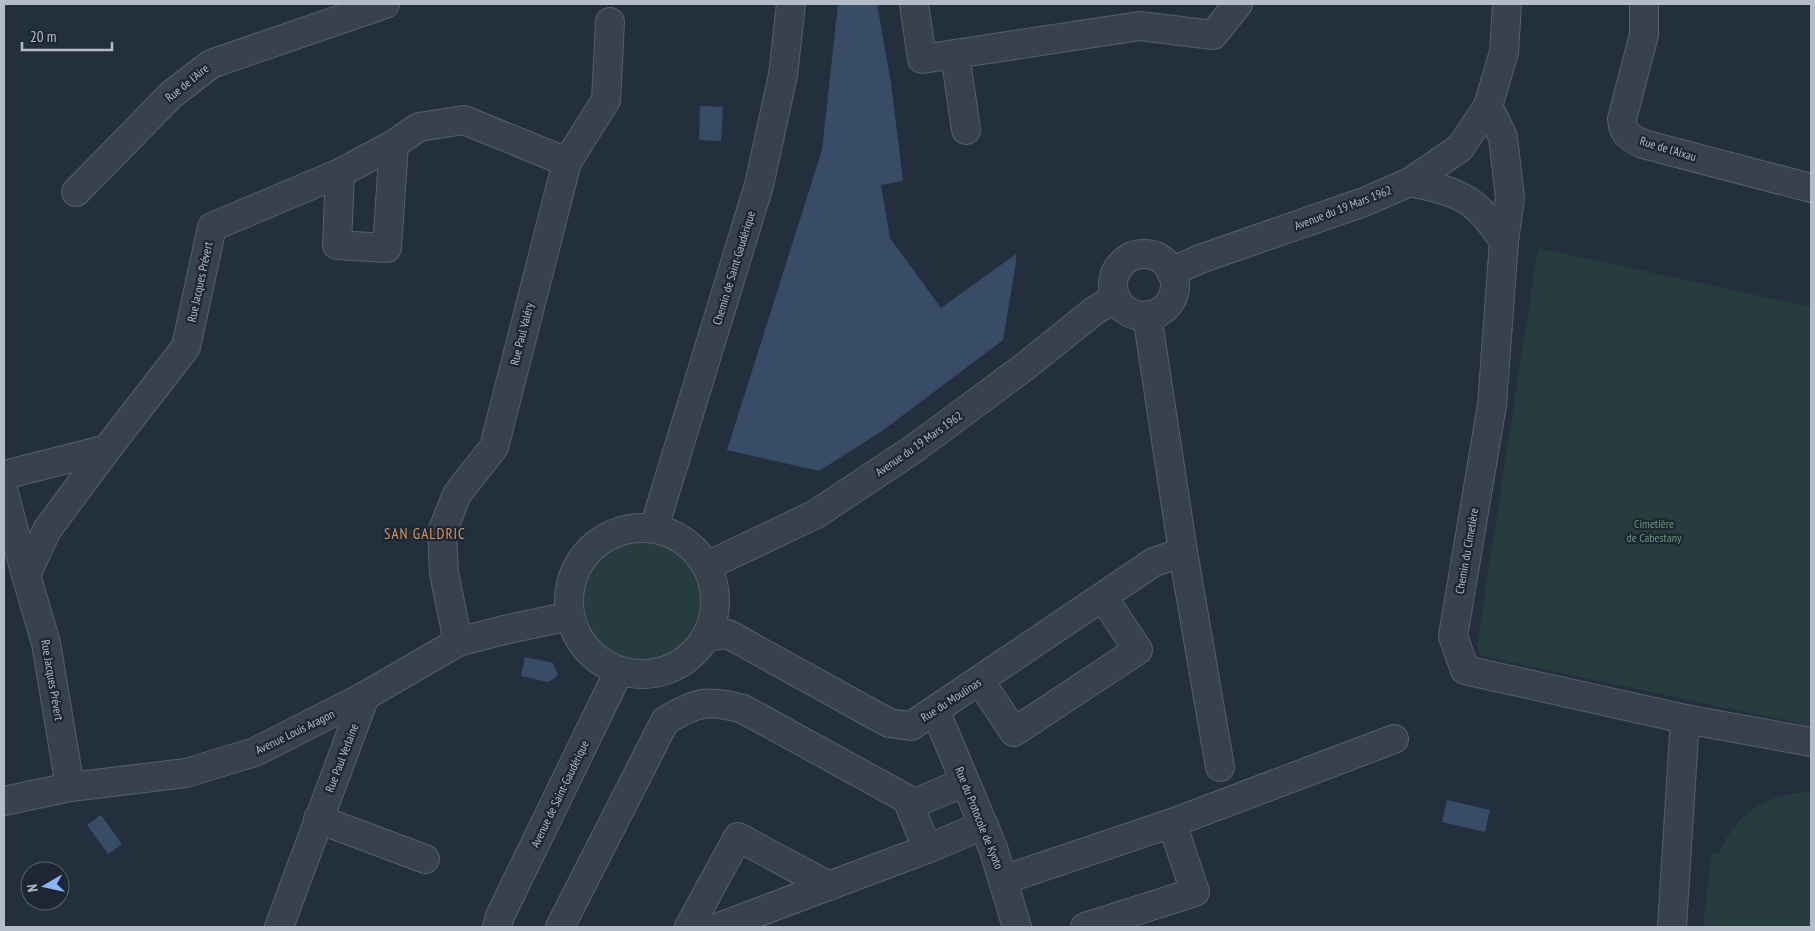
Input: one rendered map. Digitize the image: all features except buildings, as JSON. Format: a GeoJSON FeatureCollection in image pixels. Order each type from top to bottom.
{"type":"FeatureCollection","features":[{"type":"Feature","properties":{"kind":"street","name":"Rue de l'Aire"},"geometry":{"type":"LineString","coordinates":[[76,192],[172,94],[210,64],[385,4]]}},
{"type":"Feature","properties":{"kind":"street","name":"Chemin de Saint-Gaudérique"},"geometry":{"type":"LineString","coordinates":[[654,528],[759,185],[783,75],[791,4]]}},
{"type":"Feature","properties":{"kind":"street"},"geometry":{"type":"LineString","coordinates":[[914,4],[922,59],[1140,26],[1214,35],[1238,4]]}},
{"type":"Feature","properties":{"kind":"street"},"geometry":{"type":"LineString","coordinates":[[1488,106],[1504,52],[1507,4]]}},
{"type":"Feature","properties":{"kind":"street","name":"Rue de l'Aixau"},"geometry":{"type":"LineString","coordinates":[[1644,4],[1644,35],[1622,119],[1622,129],[1628,136],[1643,144],[1811,188]]}},
{"type":"Feature","properties":{"kind":"street","name":"Rue Paul Valéry"},"geometry":{"type":"LineString","coordinates":[[458,642],[444,573],[442,532],[457,494],[494,447],[567,162],[606,100],[610,22]]}},
{"type":"Feature","properties":{"kind":"street"},"geometry":{"type":"LineString","coordinates":[[955,54],[966,130]]}},
{"type":"Feature","properties":{"kind":"street","name":"Avenue du 19 Mars 1962"},"geometry":{"type":"LineString","coordinates":[[1172,272],[1200,259],[1364,202],[1410,182],[1460,148],[1488,106]]}},
{"type":"Feature","properties":{"kind":"street","name":"Chemin du Cimetière"},"geometry":{"type":"LineString","coordinates":[[1488,106],[1503,137],[1510,198],[1504,241],[1492,405],[1453,636],[1465,670],[1685,719]]}},
{"type":"Feature","properties":{"kind":"street","name":"Rue Jacques Prévert"},"geometry":{"type":"LineString","coordinates":[[26,575],[47,530],[186,347],[212,227],[340,173],[394,144],[419,127],[464,120],[567,162]]}},
{"type":"Feature","properties":{"kind":"street"},"geometry":{"type":"LineString","coordinates":[[340,173],[337,245],[387,248],[394,144]]}},
{"type":"Feature","properties":{"kind":"street"},"geometry":{"type":"LineString","coordinates":[[1410,182],[1447,191],[1465,199],[1485,216],[1504,241]]}},
{"type":"Feature","properties":{"kind":"street"},"geometry":{"type":"LineString","coordinates":[[1144,254],[1153,256],[1162,260],[1170,267],[1172,272],[1175,287],[1172,297],[1167,305],[1159,311],[1147,315],[1130,312],[1116,298],[1114,278],[1124,261],[1133,256],[1144,254]]}},
{"type":"Feature","properties":{"kind":"street","name":"Avenue du 19 Mars 1962"},"geometry":{"type":"LineString","coordinates":[[707,566],[823,510],[915,448],[1023,368],[1094,311],[1116,298]]}},
{"type":"Feature","properties":{"kind":"street"},"geometry":{"type":"LineString","coordinates":[[1147,315],[1183,552],[1220,767]]}},
{"type":"Feature","properties":{"kind":"street"},"geometry":{"type":"LineString","coordinates":[[4,475],[107,449]]}},
{"type":"Feature","properties":{"kind":"street","name":"Rue Jacques Prévert"},"geometry":{"type":"LineString","coordinates":[[4,493],[46,643],[70,787]]}},
{"type":"Feature","properties":{"kind":"street"},"geometry":{"type":"LineString","coordinates":[[633,527],[654,528],[675,535],[693,548],[707,566],[714,583],[715,602],[713,620],[706,637],[691,656],[680,664],[654,674],[619,671],[596,659],[579,640],[570,616],[568,592],[576,568],[590,549],[595,543],[613,532],[633,527]]}},
{"type":"Feature","properties":{"kind":"street","name":"Rue du Moulinas"},"geometry":{"type":"LineString","coordinates":[[706,637],[728,634],[889,723],[911,726],[1154,562],[1183,552]]}},
{"type":"Feature","properties":{"kind":"street"},"geometry":{"type":"LineString","coordinates":[[980,681],[1014,732],[1138,650],[1103,597]]}},
{"type":"Feature","properties":{"kind":"street","name":"Avenue Louis Aragon"},"geometry":{"type":"LineString","coordinates":[[4,801],[70,787],[186,773],[255,752],[365,696],[458,642],[570,616]]}},
{"type":"Feature","properties":{"kind":"street","name":"Avenue de Saint-Gaudérique"},"geometry":{"type":"LineString","coordinates":[[495,923],[619,671]]}},
{"type":"Feature","properties":{"kind":"street","name":"Rue Paul Verlaine"},"geometry":{"type":"LineString","coordinates":[[279,927],[365,696]]}},
{"type":"Feature","properties":{"kind":"street"},"geometry":{"type":"LineString","coordinates":[[560,927],[665,721],[699,704],[724,704],[744,709],[907,799],[927,849]]}},
{"type":"Feature","properties":{"kind":"street","name":"Rue du Protocole de Kyoto"},"geometry":{"type":"LineString","coordinates":[[935,710],[984,826],[1017,927]]}},
{"type":"Feature","properties":{"kind":"street"},"geometry":{"type":"LineString","coordinates":[[1672,927],[1685,719],[1811,742]]}},
{"type":"Feature","properties":{"kind":"street"},"geometry":{"type":"LineString","coordinates":[[1003,880],[1172,822],[1394,740]]}},
{"type":"Feature","properties":{"kind":"street"},"geometry":{"type":"LineString","coordinates":[[910,805],[966,782]]}},
{"type":"Feature","properties":{"kind":"street"},"geometry":{"type":"LineString","coordinates":[[318,819],[425,860]]}},
{"type":"Feature","properties":{"kind":"street"},"geometry":{"type":"LineString","coordinates":[[1086,927],[1195,892],[1172,822]]}},
{"type":"Feature","properties":{"kind":"street"},"geometry":{"type":"LineString","coordinates":[[719,927],[984,826]]}},
{"type":"Feature","properties":{"kind":"street"},"geometry":{"type":"LineString","coordinates":[[689,927],[738,837],[829,886]]}},
{"type":"Feature","properties":{"kind":"green space","name":"Cimetière de Cabestany"},"geometry":{"type":"Polygon","coordinates":[[[1538,248],[1811,307],[1811,726],[1482,656],[1477,646],[1538,248]]]}},
{"type":"Feature","properties":{"kind":"green space"},"geometry":{"type":"Polygon","coordinates":[[[642,528],[670,533],[694,549],[710,573],[715,601],[710,629],[694,653],[670,669],[642,674],[614,669],[590,653],[574,629],[569,601],[574,573],[590,549],[614,533],[642,528]]]}},
{"type":"Feature","properties":{"kind":"green space"},"geometry":{"type":"Polygon","coordinates":[[[1811,792],[1811,927],[1703,927],[1712,853],[1718,854],[1734,827],[1755,808],[1780,796],[1811,792]]]}},
{"type":"Feature","properties":{"kind":"water"},"geometry":{"type":"Polygon","coordinates":[[[838,4],[877,4],[891,83],[903,181],[881,185],[890,238],[941,308],[1016,254],[1016,262],[1003,340],[882,431],[819,471],[727,450],[822,150],[838,4]]]}},
{"type":"Feature","properties":{"kind":"water"},"geometry":{"type":"Polygon","coordinates":[[[700,106],[723,107],[721,141],[699,140],[700,106]]]}},
{"type":"Feature","properties":{"kind":"water"},"geometry":{"type":"Polygon","coordinates":[[[525,657],[553,663],[558,675],[548,682],[521,676],[525,657]]]}},
{"type":"Feature","properties":{"kind":"water"},"geometry":{"type":"Polygon","coordinates":[[[1447,800],[1490,810],[1485,832],[1442,822],[1447,800]]]}},
{"type":"Feature","properties":{"kind":"water"},"geometry":{"type":"Polygon","coordinates":[[[101,815],[122,844],[108,854],[87,825],[101,815]]]}},
{"type":"Feature","properties":{"kind":"district","name":"SAN GALDRIC"},"geometry":{"type":"Point","coordinates":[425,534]}}]}
